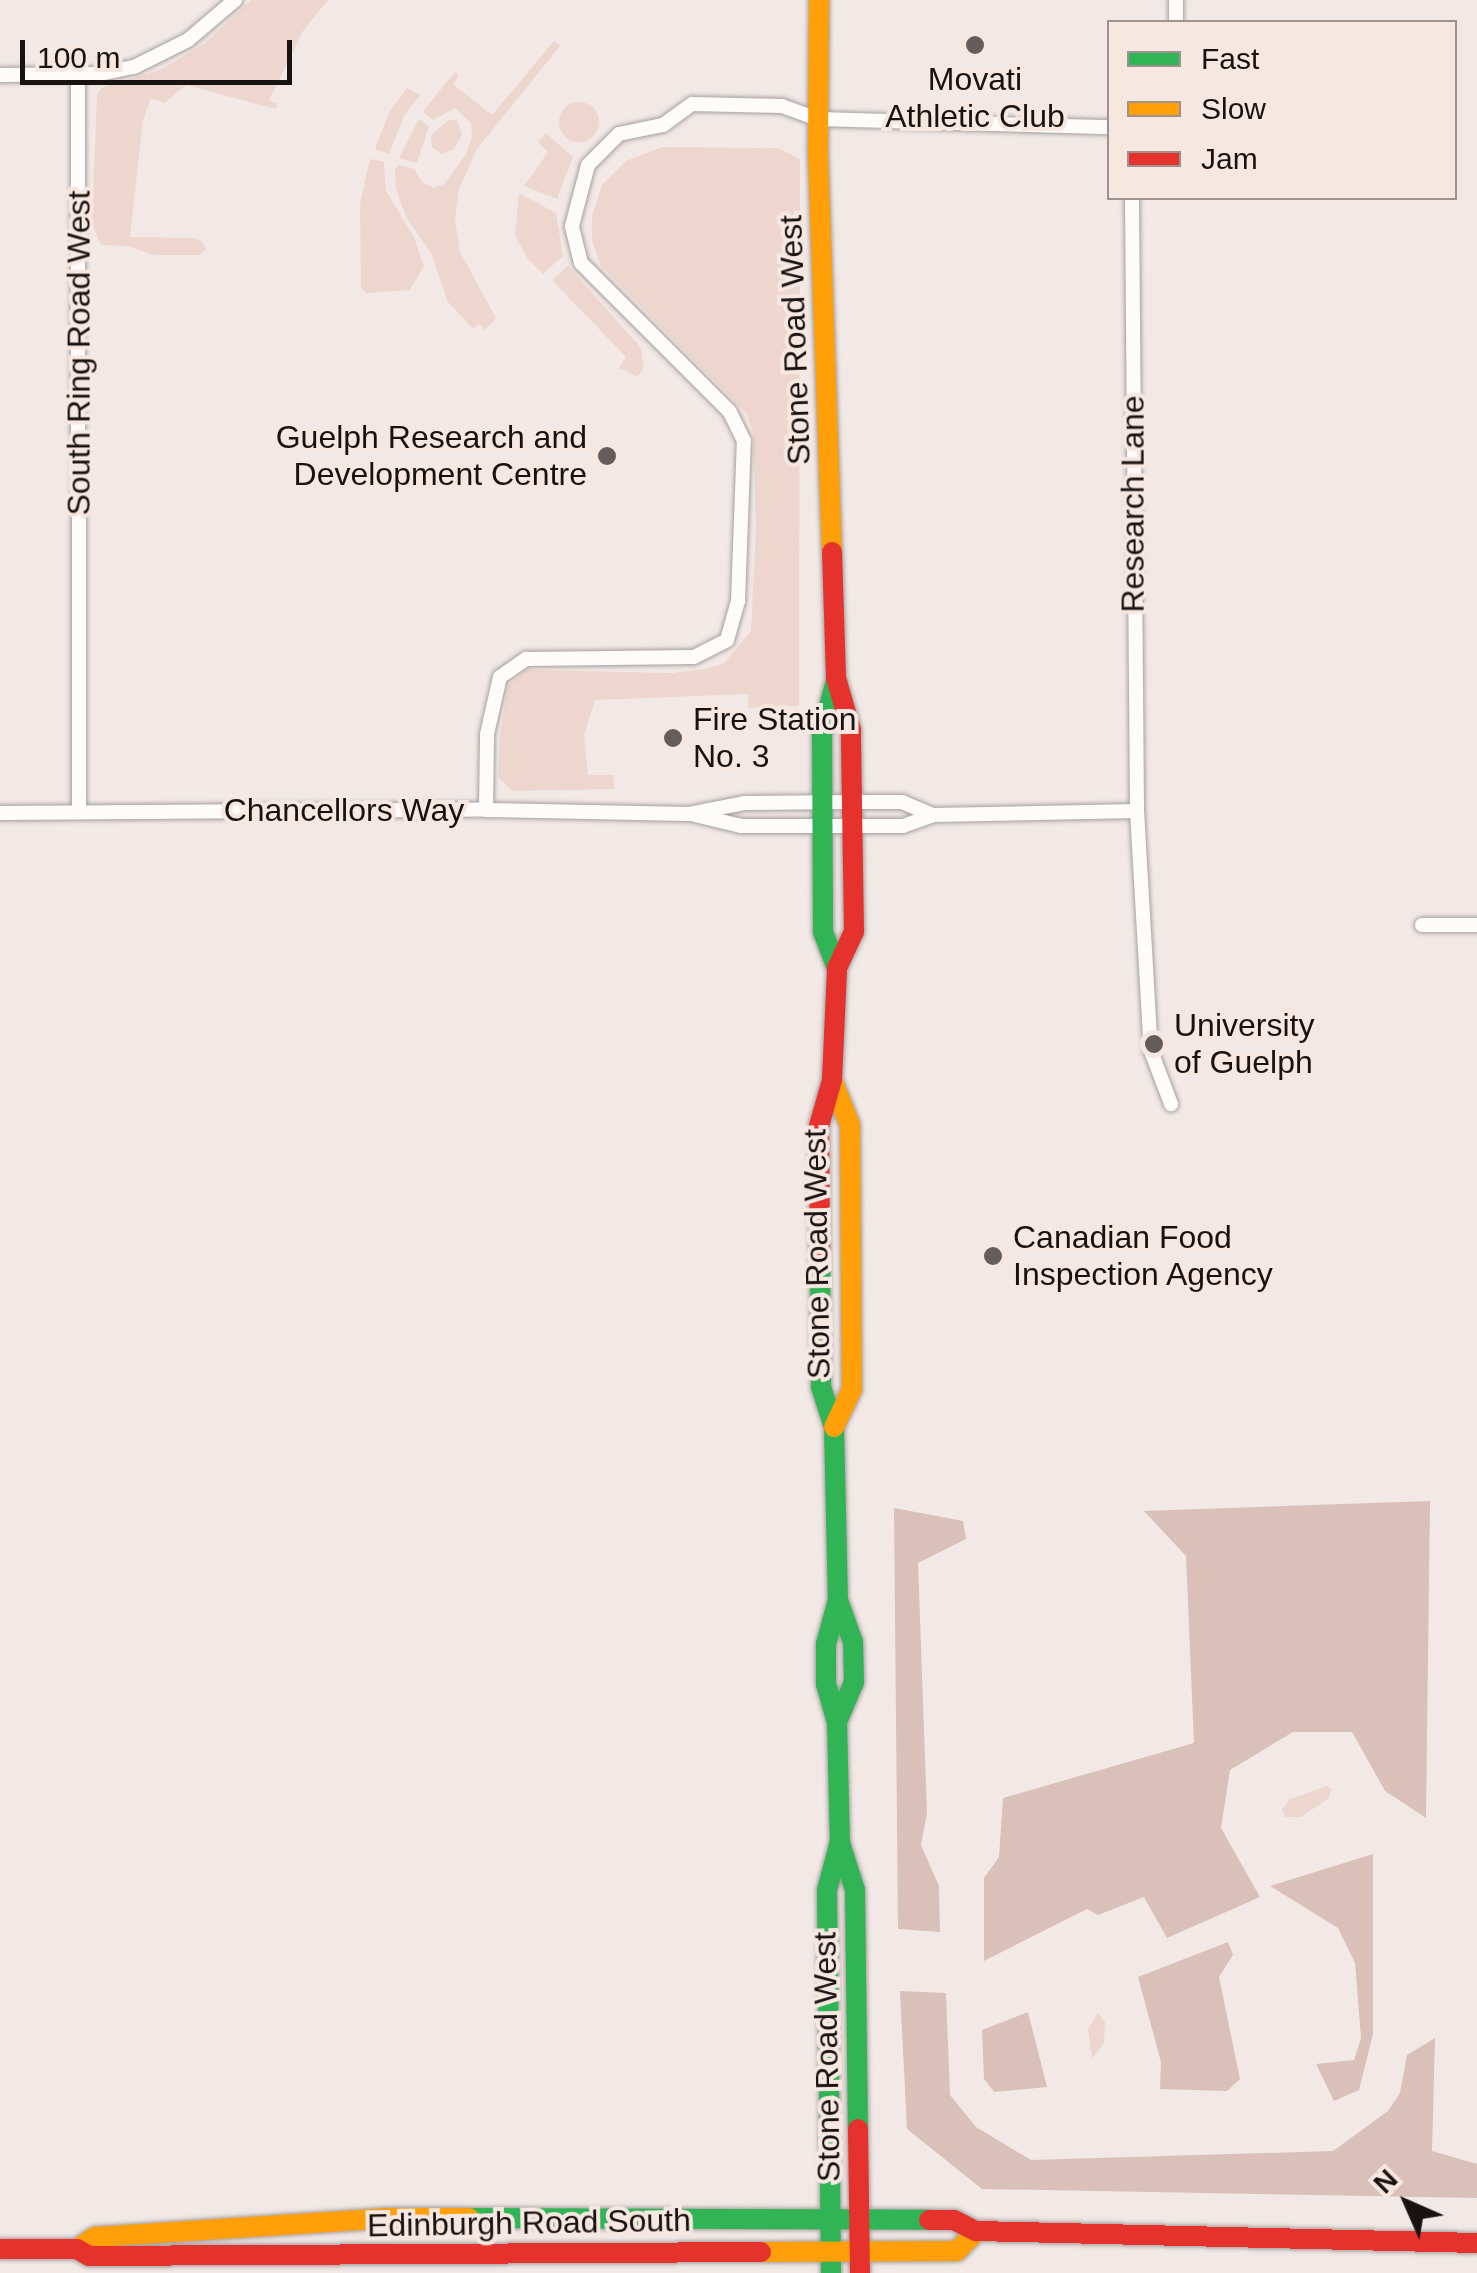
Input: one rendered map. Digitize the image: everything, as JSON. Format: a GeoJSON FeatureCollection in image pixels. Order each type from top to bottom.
{"type":"FeatureCollection","features":[{"type":"Feature","properties":{"kind":"main road","name":"Stone Road West"},"geometry":{"type":"LineString","coordinates":[[818,0],[818,119],[836,678],[851,730],[837,802],[838,826],[822,932],[836,968],[832,1080],[820,1126],[821,1387],[834,1426],[838,1600],[854,1642],[854,1682],[838,1722],[840,1843],[854,1890],[860,2273]]}},
{"type":"Feature","properties":{"kind":"main road","name":"Stone Road West"},"geometry":{"type":"LineString","coordinates":[[836,678],[822,734],[837,802],[854,932],[836,968]]}},
{"type":"Feature","properties":{"kind":"main road","name":"Stone Road West"},"geometry":{"type":"LineString","coordinates":[[832,1080],[850,1124],[852,1389],[834,1426]]}},
{"type":"Feature","properties":{"kind":"main road","name":"Stone Road West"},"geometry":{"type":"LineString","coordinates":[[831,2273],[827,1890],[840,1843]]}},
{"type":"Feature","properties":{"kind":"main road","name":"Edinburgh Road South"},"geometry":{"type":"LineString","coordinates":[[0,2249],[77,2248],[95,2237],[386,2218],[859,2217],[954,2220],[976,2232],[1477,2243]]}},
{"type":"Feature","properties":{"kind":"main road","name":"Edinburgh Road South"},"geometry":{"type":"LineString","coordinates":[[77,2248],[89,2256],[957,2251],[976,2232]]}},
{"type":"Feature","properties":{"kind":"street"},"geometry":{"type":"LineString","coordinates":[[0,75],[78,75],[146,62],[198,33],[235,0]]}},
{"type":"Feature","properties":{"kind":"street","name":"South Ring Road West"},"geometry":{"type":"LineString","coordinates":[[78,75],[79,811]]}},
{"type":"Feature","properties":{"kind":"street"},"geometry":{"type":"LineString","coordinates":[[486,810],[487,734],[500,677],[526,659],[694,657],[727,640],[738,601],[744,441],[730,412],[581,263],[572,226],[588,165],[619,134],[663,125],[692,104],[782,106],[818,119],[1107,127]]}},
{"type":"Feature","properties":{"kind":"street","name":"Research Lane"},"geometry":{"type":"LineString","coordinates":[[1132,200],[1137,811],[1151,1051],[1171,1104]]}},
{"type":"Feature","properties":{"kind":"street"},"geometry":{"type":"LineString","coordinates":[[837,802],[902,802],[933,815]]}},
{"type":"Feature","properties":{"kind":"street","name":"Chancellors Way"},"geometry":{"type":"LineString","coordinates":[[688,814],[744,803],[837,802]]}},
{"type":"Feature","properties":{"kind":"street","name":"Chancellors Way"},"geometry":{"type":"LineString","coordinates":[[0,813],[486,810],[688,814],[742,826],[838,826]]}},
{"type":"Feature","properties":{"kind":"street"},"geometry":{"type":"LineString","coordinates":[[838,826],[902,826],[933,815],[1137,811]]}},
{"type":"Feature","properties":{"kind":"street"},"geometry":{"type":"LineString","coordinates":[[1422,925],[1477,925]]}},
{"type":"Feature","properties":{"kind":"shaded area"},"geometry":{"type":"Polygon","coordinates":[[[251,0],[328,0],[303,31],[269,100],[277,104],[276,109],[186,85],[164,103],[151,98],[143,120],[130,237],[193,238],[202,241],[206,249],[200,255],[154,255],[127,246],[101,245],[92,224],[97,94],[103,87],[160,70],[204,44],[251,0]]]}},
{"type":"Feature","properties":{"kind":"shaded area"},"geometry":{"type":"Polygon","coordinates":[[[554,41],[560,46],[477,149],[459,189],[455,219],[460,252],[496,318],[485,330],[479,324],[473,329],[448,302],[431,253],[406,217],[396,189],[395,169],[399,165],[414,169],[422,182],[434,188],[444,184],[466,154],[472,137],[471,123],[455,108],[433,120],[423,112],[428,105],[455,72],[459,76],[453,84],[492,115],[554,41]]]}},
{"type":"Feature","properties":{"kind":"shaded area"},"geometry":{"type":"Polygon","coordinates":[[[407,88],[420,95],[404,116],[389,154],[375,149],[389,112],[407,88]]]}},
{"type":"Feature","properties":{"kind":"shaded area"},"geometry":{"type":"Polygon","coordinates":[[[579,102],[593,108],[599,122],[593,136],[579,142],[565,136],[559,122],[565,108],[579,102]]]}},
{"type":"Feature","properties":{"kind":"shaded area"},"geometry":{"type":"Polygon","coordinates":[[[419,119],[429,126],[417,163],[399,158],[419,119]]]}},
{"type":"Feature","properties":{"kind":"shaded area"},"geometry":{"type":"Polygon","coordinates":[[[448,120],[457,120],[462,134],[454,149],[442,154],[432,147],[431,136],[448,120]]]}},
{"type":"Feature","properties":{"kind":"shaded area"},"geometry":{"type":"Polygon","coordinates":[[[546,133],[573,157],[557,199],[524,186],[548,152],[538,142],[546,133]]]}},
{"type":"Feature","properties":{"kind":"shaded area"},"geometry":{"type":"Polygon","coordinates":[[[662,147],[778,148],[800,159],[799,706],[748,708],[748,694],[595,700],[584,735],[588,775],[613,775],[615,789],[512,791],[498,776],[500,736],[508,686],[526,670],[672,673],[705,669],[724,663],[751,631],[756,527],[753,433],[747,414],[601,266],[592,240],[592,216],[602,185],[626,161],[662,147]]]}},
{"type":"Feature","properties":{"kind":"shaded area"},"geometry":{"type":"Polygon","coordinates":[[[370,159],[384,162],[386,191],[414,237],[424,266],[410,290],[366,293],[361,288],[360,204],[370,159]]]}},
{"type":"Feature","properties":{"kind":"shaded area"},"geometry":{"type":"Polygon","coordinates":[[[519,193],[556,213],[563,256],[543,274],[528,259],[515,236],[519,193]]]}},
{"type":"Feature","properties":{"kind":"shaded area"},"geometry":{"type":"Polygon","coordinates":[[[568,266],[641,348],[644,367],[638,377],[619,368],[626,357],[552,280],[568,266]]]}},
{"type":"Feature","properties":{"kind":"shaded area"},"geometry":{"type":"Polygon","coordinates":[[[1430,1501],[1426,1818],[1385,1791],[1352,1732],[1293,1732],[1230,1770],[1221,1828],[1260,1897],[1167,1938],[1144,1897],[1098,1915],[1087,1909],[984,1961],[984,1878],[999,1857],[1003,1798],[1194,1743],[1186,1556],[1144,1511],[1430,1501]]]}},
{"type":"Feature","properties":{"kind":"shaded area"},"geometry":{"type":"Polygon","coordinates":[[[894,1508],[963,1521],[966,1539],[918,1563],[927,1813],[921,1845],[939,1886],[940,1932],[898,1929],[894,1508]]]}},
{"type":"Feature","properties":{"kind":"shaded area"},"geometry":{"type":"Polygon","coordinates":[[[1327,1786],[1332,1789],[1329,1798],[1301,1817],[1285,1817],[1282,1809],[1290,1799],[1327,1786]]]}},
{"type":"Feature","properties":{"kind":"shaded area"},"geometry":{"type":"Polygon","coordinates":[[[1373,1854],[1373,2034],[1359,2090],[1334,2101],[1316,2064],[1354,2060],[1361,2038],[1355,1963],[1338,1928],[1270,1886],[1373,1854]]]}},
{"type":"Feature","properties":{"kind":"shaded area"},"geometry":{"type":"Polygon","coordinates":[[[1228,1942],[1233,1955],[1219,1977],[1240,2079],[1227,2091],[1160,2089],[1161,2062],[1138,1977],[1228,1942]]]}},
{"type":"Feature","properties":{"kind":"shaded area"},"geometry":{"type":"Polygon","coordinates":[[[900,1991],[946,1993],[950,2095],[976,2127],[1031,2160],[1333,2151],[1388,2111],[1400,2093],[1407,2055],[1435,2038],[1432,2151],[1477,2164],[1477,2198],[982,2189],[907,2129],[900,1991]]]}},
{"type":"Feature","properties":{"kind":"shaded area"},"geometry":{"type":"Polygon","coordinates":[[[1028,2012],[1047,2087],[994,2092],[984,2079],[982,2030],[1028,2012]]]}},
{"type":"Feature","properties":{"kind":"shaded area"},"geometry":{"type":"Polygon","coordinates":[[[1098,2013],[1105,2022],[1104,2043],[1092,2059],[1088,2029],[1098,2013]]]}},
{"type":"Feature","properties":{"kind":"traffic: fast"},"geometry":{"type":"LineString","coordinates":[[836,680],[822,734],[823,932],[837,968]]}},
{"type":"Feature","properties":{"kind":"traffic: fast"},"geometry":{"type":"LineString","coordinates":[[820,1265],[821,1387],[834,1427],[838,1600],[826,1644],[826,1684],[837,1722],[840,1843],[855,1890],[858,2129]]}},
{"type":"Feature","properties":{"kind":"traffic: fast"},"geometry":{"type":"LineString","coordinates":[[837,1722],[854,1682],[853,1642],[838,1600]]}},
{"type":"Feature","properties":{"kind":"traffic: fast"},"geometry":{"type":"LineString","coordinates":[[831,2273],[827,1890],[839,1845]]}},
{"type":"Feature","properties":{"kind":"traffic: fast"},"geometry":{"type":"LineString","coordinates":[[469,2218],[929,2220]]}},
{"type":"Feature","properties":{"kind":"traffic: slow"},"geometry":{"type":"LineString","coordinates":[[819,0],[818,154],[832,552]]}},
{"type":"Feature","properties":{"kind":"traffic: slow"},"geometry":{"type":"LineString","coordinates":[[832,1080],[850,1125],[852,1389],[834,1427]]}},
{"type":"Feature","properties":{"kind":"traffic: slow"},"geometry":{"type":"LineString","coordinates":[[77,2249],[95,2237],[386,2218],[469,2218]]}},
{"type":"Feature","properties":{"kind":"traffic: slow"},"geometry":{"type":"LineString","coordinates":[[761,2252],[957,2251],[976,2231]]}},
{"type":"Feature","properties":{"kind":"traffic: jam"},"geometry":{"type":"LineString","coordinates":[[820,1265],[819,1126],[832,1080],[837,968],[854,932],[851,730],[836,678],[832,552]]}},
{"type":"Feature","properties":{"kind":"traffic: jam"},"geometry":{"type":"LineString","coordinates":[[858,2129],[860,2273]]}},
{"type":"Feature","properties":{"kind":"traffic: jam"},"geometry":{"type":"LineString","coordinates":[[929,2220],[954,2220],[976,2231],[1477,2243]]}},
{"type":"Feature","properties":{"kind":"traffic: jam"},"geometry":{"type":"LineString","coordinates":[[0,2249],[77,2249],[89,2256],[761,2252]]}},
{"type":"Feature","properties":{"kind":"place","name":"Movati Athletic Club"},"geometry":{"type":"Point","coordinates":[975,45]}},
{"type":"Feature","properties":{"kind":"place","name":"Guelph Research and Development Centre"},"geometry":{"type":"Point","coordinates":[607,456]}},
{"type":"Feature","properties":{"kind":"place","name":"Fire Station No. 3"},"geometry":{"type":"Point","coordinates":[673,738]}},
{"type":"Feature","properties":{"kind":"place","name":"University of Guelph"},"geometry":{"type":"Point","coordinates":[1154,1044]}},
{"type":"Feature","properties":{"kind":"place","name":"Canadian Food Inspection Agency"},"geometry":{"type":"Point","coordinates":[993,1256]}}]}
